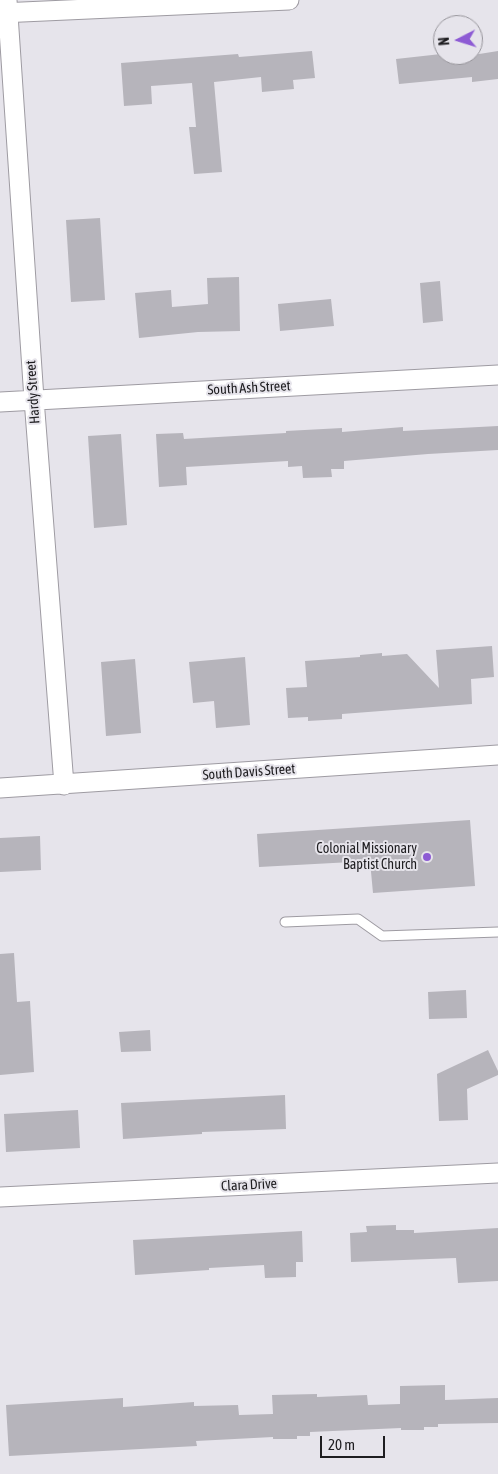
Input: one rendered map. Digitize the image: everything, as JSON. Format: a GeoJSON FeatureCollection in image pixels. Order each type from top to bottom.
{"type":"FeatureCollection","features":[{"type":"Feature","properties":{"kind":"street"},"geometry":{"type":"LineString","coordinates":[[5,9],[289,0]]}},
{"type":"Feature","properties":{"kind":"street","name":"Hardy Street"},"geometry":{"type":"LineString","coordinates":[[5,9],[64,784]]}},
{"type":"Feature","properties":{"kind":"street","name":"South Ash Street"},"geometry":{"type":"LineString","coordinates":[[0,402],[498,375]]}},
{"type":"Feature","properties":{"kind":"street","name":"South Davis Street"},"geometry":{"type":"LineString","coordinates":[[0,788],[498,755]]}},
{"type":"Feature","properties":{"kind":"street","name":"Clara Drive"},"geometry":{"type":"LineString","coordinates":[[0,1196],[498,1173]]}},
{"type":"Feature","properties":{"kind":"lane"},"geometry":{"type":"LineString","coordinates":[[285,922],[358,920],[382,936],[498,932]]}},
{"type":"Feature","properties":{"kind":"building"},"geometry":{"type":"Polygon","coordinates":[[[312,51],[315,78],[293,80],[294,89],[262,92],[261,77],[214,82],[222,172],[194,174],[189,127],[196,127],[192,83],[151,86],[152,104],[124,106],[121,63],[238,54],[239,57],[312,51]]]}},
{"type":"Feature","properties":{"kind":"building"},"geometry":{"type":"Polygon","coordinates":[[[498,51],[498,79],[472,82],[472,77],[399,84],[396,59],[433,55],[433,65],[483,65],[483,53],[498,51]]]}},
{"type":"Feature","properties":{"kind":"building"},"geometry":{"type":"Polygon","coordinates":[[[100,218],[105,300],[71,302],[66,220],[100,218]]]}},
{"type":"Feature","properties":{"kind":"building"},"geometry":{"type":"Polygon","coordinates":[[[239,277],[240,331],[198,332],[139,338],[135,293],[171,290],[172,307],[208,304],[207,278],[239,277]]]}},
{"type":"Feature","properties":{"kind":"building"},"geometry":{"type":"Polygon","coordinates":[[[440,281],[443,321],[423,323],[420,283],[440,281]]]}},
{"type":"Feature","properties":{"kind":"building"},"geometry":{"type":"Polygon","coordinates":[[[331,299],[334,326],[280,331],[278,304],[331,299]]]}},
{"type":"Feature","properties":{"kind":"building"},"geometry":{"type":"Polygon","coordinates":[[[498,426],[498,450],[344,461],[344,469],[331,469],[332,477],[303,478],[302,466],[288,467],[288,461],[186,467],[187,485],[159,487],[156,434],[183,433],[184,439],[342,428],[342,432],[403,427],[403,431],[498,426]]]}},
{"type":"Feature","properties":{"kind":"building"},"geometry":{"type":"Polygon","coordinates":[[[121,434],[127,525],[94,528],[88,436],[121,434]]]}},
{"type":"Feature","properties":{"kind":"building"},"geometry":{"type":"Polygon","coordinates":[[[492,646],[494,677],[471,679],[472,704],[342,714],[342,719],[308,721],[308,717],[288,718],[286,688],[307,687],[305,661],[360,657],[360,655],[382,653],[382,656],[407,654],[439,688],[436,650],[492,646]]]}},
{"type":"Feature","properties":{"kind":"building"},"geometry":{"type":"Polygon","coordinates":[[[245,657],[250,725],[216,728],[214,701],[193,703],[189,662],[245,657]]]}},
{"type":"Feature","properties":{"kind":"building"},"geometry":{"type":"Polygon","coordinates":[[[135,659],[141,733],[106,736],[101,662],[135,659]]]}},
{"type":"Feature","properties":{"kind":"building"},"geometry":{"type":"Polygon","coordinates":[[[470,820],[475,886],[373,893],[370,861],[259,867],[257,834],[470,820]]]}},
{"type":"Feature","properties":{"kind":"building"},"geometry":{"type":"Polygon","coordinates":[[[40,836],[41,870],[0,872],[0,838],[40,836]]]}},
{"type":"Feature","properties":{"kind":"building"},"geometry":{"type":"Polygon","coordinates":[[[14,953],[17,1002],[30,1001],[34,1072],[0,1075],[0,954],[14,953]]]}},
{"type":"Feature","properties":{"kind":"building"},"geometry":{"type":"Polygon","coordinates":[[[466,990],[467,1018],[429,1019],[428,992],[466,990]]]}},
{"type":"Feature","properties":{"kind":"building"},"geometry":{"type":"Polygon","coordinates":[[[150,1030],[151,1051],[121,1052],[119,1032],[150,1030]]]}},
{"type":"Feature","properties":{"kind":"building"},"geometry":{"type":"Polygon","coordinates":[[[488,1050],[498,1075],[467,1089],[468,1120],[439,1121],[437,1074],[488,1050]]]}},
{"type":"Feature","properties":{"kind":"building"},"geometry":{"type":"Polygon","coordinates":[[[285,1095],[286,1129],[202,1132],[202,1134],[123,1139],[121,1103],[285,1095]]]}},
{"type":"Feature","properties":{"kind":"building"},"geometry":{"type":"Polygon","coordinates":[[[78,1110],[80,1148],[6,1152],[4,1114],[78,1110]]]}},
{"type":"Feature","properties":{"kind":"building"},"geometry":{"type":"Polygon","coordinates":[[[396,1225],[396,1230],[414,1230],[414,1233],[498,1228],[498,1281],[458,1283],[456,1258],[351,1262],[350,1233],[367,1232],[366,1226],[396,1225]]]}},
{"type":"Feature","properties":{"kind":"building"},"geometry":{"type":"Polygon","coordinates":[[[302,1231],[303,1262],[296,1262],[296,1277],[265,1278],[264,1265],[135,1275],[133,1240],[302,1231]]]}},
{"type":"Feature","properties":{"kind":"building"},"geometry":{"type":"Polygon","coordinates":[[[445,1385],[445,1400],[498,1398],[498,1423],[438,1424],[438,1427],[424,1427],[424,1430],[401,1430],[401,1428],[310,1432],[310,1436],[297,1436],[297,1439],[273,1439],[273,1437],[196,1441],[197,1446],[9,1456],[6,1405],[123,1398],[123,1407],[194,1402],[194,1406],[238,1405],[239,1415],[273,1414],[272,1395],[317,1394],[317,1397],[367,1395],[368,1405],[400,1404],[400,1386],[445,1385]]]}},
{"type":"Feature","properties":{"kind":"place","name":"Colonial Missionary Baptist Church"},"geometry":{"type":"Point","coordinates":[427,857]}}]}
